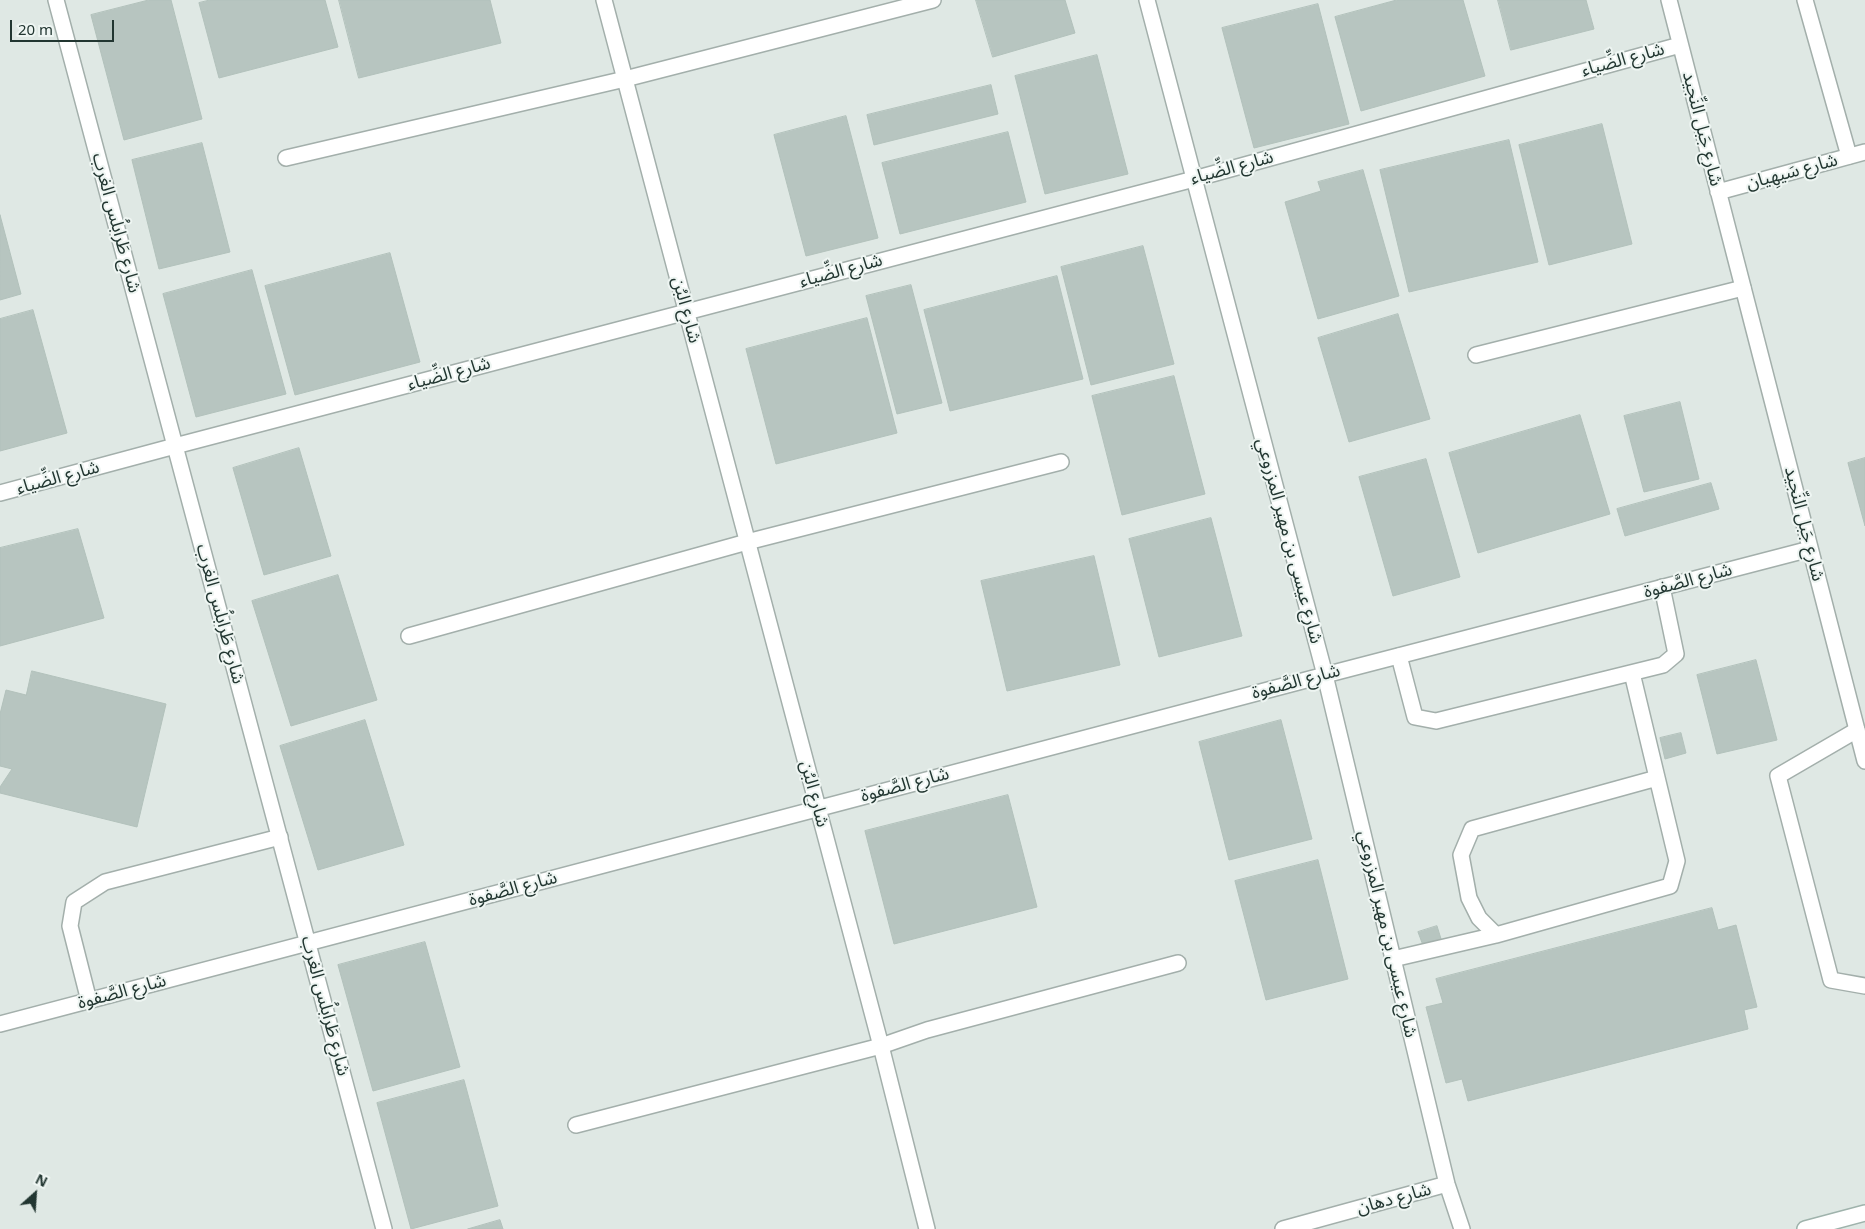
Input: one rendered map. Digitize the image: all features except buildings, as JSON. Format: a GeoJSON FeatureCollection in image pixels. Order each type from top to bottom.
{"type":"FeatureCollection","features":[{"type":"Feature","properties":{"kind":"street","name":"شارع طَرابلُس الغرب"},"geometry":{"type":"LineString","coordinates":[[56,0],[384,1229]]}},
{"type":"Feature","properties":{"kind":"street","name":"شارع البُن"},"geometry":{"type":"LineString","coordinates":[[604,0],[881,1046],[927,1229]]}},
{"type":"Feature","properties":{"kind":"street"},"geometry":{"type":"LineString","coordinates":[[286,158],[625,79],[933,0]]}},
{"type":"Feature","properties":{"kind":"street","name":"شارع عيسى بن مهير المزروعي"},"geometry":{"type":"LineString","coordinates":[[1147,0],[1325,675],[1447,1184],[1462,1229]]}},
{"type":"Feature","properties":{"kind":"street","name":"شارع جَبل النِّجيد"},"geometry":{"type":"LineString","coordinates":[[1669,0],[1865,761]]}},
{"type":"Feature","properties":{"kind":"street"},"geometry":{"type":"LineString","coordinates":[[1805,0],[1849,156]]}},
{"type":"Feature","properties":{"kind":"street","name":"شارع الضِّياء"},"geometry":{"type":"LineString","coordinates":[[0,494],[175,446],[1194,179],[1680,45]]}},
{"type":"Feature","properties":{"kind":"street","name":"شارع سَيهِيان"},"geometry":{"type":"LineString","coordinates":[[1718,192],[1865,152]]}},
{"type":"Feature","properties":{"kind":"street"},"geometry":{"type":"LineString","coordinates":[[1476,354],[1743,288]]}},
{"type":"Feature","properties":{"kind":"street"},"geometry":{"type":"LineString","coordinates":[[409,636],[747,542],[1061,462]]}},
{"type":"Feature","properties":{"kind":"street","name":"شارع الصَّفوة"},"geometry":{"type":"LineString","coordinates":[[0,1024],[1810,549]]}},
{"type":"Feature","properties":{"kind":"street"},"geometry":{"type":"LineString","coordinates":[[1399,656],[1415,717],[1436,721],[1663,666],[1676,654],[1662,587]]}},
{"type":"Feature","properties":{"kind":"street"},"geometry":{"type":"LineString","coordinates":[[1393,959],[1496,935],[1670,886],[1677,861],[1632,673]]}},
{"type":"Feature","properties":{"kind":"street"},"geometry":{"type":"LineString","coordinates":[[1857,730],[1778,776],[1831,980],[1865,986]]}},
{"type":"Feature","properties":{"kind":"street"},"geometry":{"type":"LineString","coordinates":[[1496,935],[1479,918],[1468,898],[1461,855],[1472,829],[1657,778]]}},
{"type":"Feature","properties":{"kind":"street"},"geometry":{"type":"LineString","coordinates":[[89,1001],[70,926],[74,902],[104,882],[280,837]]}},
{"type":"Feature","properties":{"kind":"street"},"geometry":{"type":"LineString","coordinates":[[576,1125],[881,1046],[927,1030],[1178,963]]}},
{"type":"Feature","properties":{"kind":"street","name":"شارع دهان"},"geometry":{"type":"LineString","coordinates":[[1283,1229],[1447,1184]]}},
{"type":"Feature","properties":{"kind":"street"},"geometry":{"type":"LineString","coordinates":[[1805,1229],[1865,1213]]}}]}
